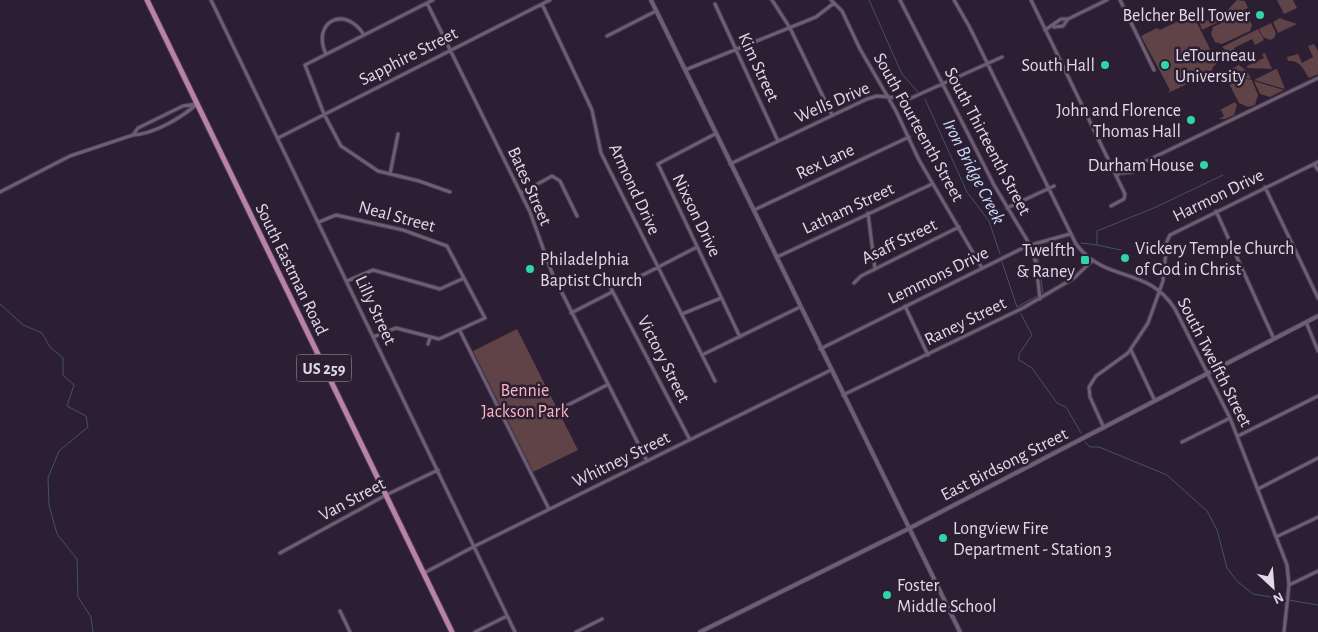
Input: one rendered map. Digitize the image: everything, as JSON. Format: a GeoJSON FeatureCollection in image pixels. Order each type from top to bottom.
{"type":"FeatureCollection","features":[{"type":"Feature","properties":{"kind":"main road","name":"South Eastman Road"},"geometry":{"type":"LineString","coordinates":[[146,0],[452,632]]}},
{"type":"Feature","properties":{"kind":"street","name":"Lilly Street"},"geometry":{"type":"LineString","coordinates":[[211,0],[515,632]]}},
{"type":"Feature","properties":{"kind":"street"},"geometry":{"type":"LineString","coordinates":[[434,0],[305,65],[324,114],[341,146],[372,168],[450,192]]}},
{"type":"Feature","properties":{"kind":"street","name":"Sapphire Street"},"geometry":{"type":"LineString","coordinates":[[278,138],[550,0]]}},
{"type":"Feature","properties":{"kind":"street"},"geometry":{"type":"LineString","coordinates":[[651,0],[960,632]]}},
{"type":"Feature","properties":{"kind":"street"},"geometry":{"type":"LineString","coordinates":[[772,0],[790,28],[832,115]]}},
{"type":"Feature","properties":{"kind":"street","name":"South Thirteenth Street"},"geometry":{"type":"LineString","coordinates":[[900,0],[942,85],[1030,245],[1036,262],[1040,299]]}},
{"type":"Feature","properties":{"kind":"street","name":"South Twelfth Street"},"geometry":{"type":"LineString","coordinates":[[954,0],[1070,234],[1081,250],[1092,261],[1110,271],[1140,278],[1160,290],[1175,309],[1238,436],[1287,565],[1289,585],[1284,632]]}},
{"type":"Feature","properties":{"kind":"street"},"geometry":{"type":"LineString","coordinates":[[1031,0],[1125,197],[1110,206]]}},
{"type":"Feature","properties":{"kind":"street"},"geometry":{"type":"LineString","coordinates":[[1045,30],[1053,26],[1058,20],[1068,19],[1108,0]]}},
{"type":"Feature","properties":{"kind":"street"},"geometry":{"type":"LineString","coordinates":[[1120,0],[1154,70]]}},
{"type":"Feature","properties":{"kind":"street"},"geometry":{"type":"LineString","coordinates":[[685,70],[824,13],[832,2]]}},
{"type":"Feature","properties":{"kind":"street","name":"South Fourteenth Street"},"geometry":{"type":"LineString","coordinates":[[832,2],[842,10],[860,49],[888,96],[909,137],[918,160],[982,268]]}},
{"type":"Feature","properties":{"kind":"street","name":"Bates Street"},"geometry":{"type":"LineString","coordinates":[[428,3],[534,221],[545,258],[607,385],[647,461]]}},
{"type":"Feature","properties":{"kind":"street","name":"Armond Drive"},"geometry":{"type":"LineString","coordinates":[[542,4],[592,110],[601,153],[715,381]]}},
{"type":"Feature","properties":{"kind":"street","name":"Kim Street"},"geometry":{"type":"LineString","coordinates":[[715,4],[778,141]]}},
{"type":"Feature","properties":{"kind":"street"},"geometry":{"type":"LineString","coordinates":[[607,36],[656,11]]}},
{"type":"Feature","properties":{"kind":"street"},"geometry":{"type":"LineString","coordinates":[[1053,26],[1062,26],[1068,19]]}},
{"type":"Feature","properties":{"kind":"street"},"geometry":{"type":"LineString","coordinates":[[326,54],[322,44],[322,34],[327,25],[335,20],[350,20],[364,34]]}},
{"type":"Feature","properties":{"kind":"street","name":"Wells Drive"},"geometry":{"type":"LineString","coordinates":[[730,164],[832,115],[877,96],[909,99],[1002,57]]}},
{"type":"Feature","properties":{"kind":"street"},"geometry":{"type":"LineString","coordinates":[[1116,176],[1130,165],[1140,164],[1318,78]]}},
{"type":"Feature","properties":{"kind":"street"},"geometry":{"type":"LineString","coordinates":[[133,135],[138,128],[176,110],[197,104]]}},
{"type":"Feature","properties":{"kind":"street"},"geometry":{"type":"LineString","coordinates":[[0,192],[70,156],[133,135],[143,134],[178,117],[197,104]]}},
{"type":"Feature","properties":{"kind":"street"},"geometry":{"type":"LineString","coordinates":[[390,174],[398,134]]}},
{"type":"Feature","properties":{"kind":"street","name":"Nixson Drive"},"geometry":{"type":"LineString","coordinates":[[715,134],[658,164],[740,337]]}},
{"type":"Feature","properties":{"kind":"street","name":"Rex Lane"},"geometry":{"type":"LineString","coordinates":[[753,210],[909,137]]}},
{"type":"Feature","properties":{"kind":"street"},"geometry":{"type":"LineString","coordinates":[[1316,163],[1318,170]]}},
{"type":"Feature","properties":{"kind":"street","name":"Harmon Drive"},"geometry":{"type":"LineString","coordinates":[[1104,428],[1090,397],[1089,387],[1096,376],[1117,363],[1131,350],[1150,318],[1160,290],[1169,237],[1175,231],[1316,163]]}},
{"type":"Feature","properties":{"kind":"street"},"geometry":{"type":"LineString","coordinates":[[1122,172],[1134,171],[1140,164]]}},
{"type":"Feature","properties":{"kind":"street"},"geometry":{"type":"LineString","coordinates":[[521,193],[552,176],[560,181],[577,216]]}},
{"type":"Feature","properties":{"kind":"street","name":"Latham Street"},"geometry":{"type":"LineString","coordinates":[[776,257],[932,184]]}},
{"type":"Feature","properties":{"kind":"street"},"geometry":{"type":"LineString","coordinates":[[1008,208],[1054,186]]}},
{"type":"Feature","properties":{"kind":"street"},"geometry":{"type":"LineString","coordinates":[[1264,187],[1318,298]]}},
{"type":"Feature","properties":{"kind":"street"},"geometry":{"type":"LineString","coordinates":[[1216,211],[1274,338]]}},
{"type":"Feature","properties":{"kind":"street"},"geometry":{"type":"LineString","coordinates":[[868,213],[875,269]]}},
{"type":"Feature","properties":{"kind":"street","name":"Neal Street"},"geometry":{"type":"LineString","coordinates":[[319,222],[336,215],[404,230],[439,242],[449,249],[484,318],[460,331]]}},
{"type":"Feature","properties":{"kind":"street","name":"Asaff Street"},"geometry":{"type":"LineString","coordinates":[[854,283],[859,276],[959,228]]}},
{"type":"Feature","properties":{"kind":"street","name":"Lemmons Drive"},"geometry":{"type":"LineString","coordinates":[[820,349],[1030,245],[1070,234]]}},
{"type":"Feature","properties":{"kind":"street"},"geometry":{"type":"LineString","coordinates":[[639,277],[697,247]]}},
{"type":"Feature","properties":{"kind":"street","name":"Raney Street"},"geometry":{"type":"LineString","coordinates":[[843,395],[1040,299],[1077,277],[1092,261]]}},
{"type":"Feature","properties":{"kind":"street"},"geometry":{"type":"LineString","coordinates":[[347,280],[373,270],[430,288],[440,289],[464,278]]}},
{"type":"Feature","properties":{"kind":"street","name":"Victory Street"},"geometry":{"type":"LineString","coordinates":[[604,275],[690,440]]}},
{"type":"Feature","properties":{"kind":"street"},"geometry":{"type":"LineString","coordinates":[[571,312],[612,292]]}},
{"type":"Feature","properties":{"kind":"street"},"geometry":{"type":"LineString","coordinates":[[682,314],[721,298]]}},
{"type":"Feature","properties":{"kind":"street"},"geometry":{"type":"LineString","coordinates":[[905,306],[928,355]]}},
{"type":"Feature","properties":{"kind":"street"},"geometry":{"type":"LineString","coordinates":[[702,355],[800,307]]}},
{"type":"Feature","properties":{"kind":"street","name":"East Birdsong Street"},"geometry":{"type":"LineString","coordinates":[[700,632],[1104,428],[1318,316]]}},
{"type":"Feature","properties":{"kind":"street"},"geometry":{"type":"LineString","coordinates":[[1306,322],[1318,351]]}},
{"type":"Feature","properties":{"kind":"street"},"geometry":{"type":"LineString","coordinates":[[373,337],[396,328],[430,338],[444,338],[460,331],[549,509]]}},
{"type":"Feature","properties":{"kind":"street"},"geometry":{"type":"LineString","coordinates":[[428,344],[430,338]]}},
{"type":"Feature","properties":{"kind":"street"},"geometry":{"type":"LineString","coordinates":[[1131,350],[1155,401]]}},
{"type":"Feature","properties":{"kind":"street","name":"Whitney Street"},"geometry":{"type":"LineString","coordinates":[[424,574],[474,546],[831,370]]}},
{"type":"Feature","properties":{"kind":"street"},"geometry":{"type":"LineString","coordinates":[[564,407],[607,385]]}},
{"type":"Feature","properties":{"kind":"street"},"geometry":{"type":"LineString","coordinates":[[1238,436],[1318,396]]}},
{"type":"Feature","properties":{"kind":"street"},"geometry":{"type":"LineString","coordinates":[[1182,442],[1230,418]]}},
{"type":"Feature","properties":{"kind":"street"},"geometry":{"type":"LineString","coordinates":[[1258,488],[1318,458]]}},
{"type":"Feature","properties":{"kind":"street","name":"Van Street"},"geometry":{"type":"LineString","coordinates":[[280,554],[386,495],[438,470]]}},
{"type":"Feature","properties":{"kind":"street"},"geometry":{"type":"LineString","coordinates":[[1276,537],[1318,517]]}},
{"type":"Feature","properties":{"kind":"street"},"geometry":{"type":"LineString","coordinates":[[1289,585],[1318,571]]}},
{"type":"Feature","properties":{"kind":"street"},"geometry":{"type":"LineString","coordinates":[[340,612],[350,632]]}},
{"type":"Feature","properties":{"kind":"street"},"geometry":{"type":"LineString","coordinates":[[475,632],[507,616]]}},
{"type":"Feature","properties":{"kind":"street"},"geometry":{"type":"LineString","coordinates":[[576,632],[602,620]]}},
{"type":"Feature","properties":{"kind":"green space"},"geometry":{"type":"Polygon","coordinates":[[[1237,0],[1245,1],[1248,8],[1202,30],[1199,21],[1218,20],[1237,0]]]}},
{"type":"Feature","properties":{"kind":"green space"},"geometry":{"type":"Polygon","coordinates":[[[1277,0],[1293,0],[1297,8],[1284,14],[1277,0]]]}},
{"type":"Feature","properties":{"kind":"green space"},"geometry":{"type":"Polygon","coordinates":[[[1240,14],[1247,16],[1252,25],[1250,31],[1222,44],[1215,42],[1211,34],[1213,27],[1240,14]]]}},
{"type":"Feature","properties":{"kind":"green space"},"geometry":{"type":"Polygon","coordinates":[[[1191,15],[1194,17],[1217,63],[1211,73],[1168,93],[1170,90],[1141,36],[1157,28],[1160,30],[1191,15]]]}},
{"type":"Feature","properties":{"kind":"green space"},"geometry":{"type":"Polygon","coordinates":[[[1280,18],[1297,24],[1278,33],[1273,22],[1280,18]]]}},
{"type":"Feature","properties":{"kind":"green space"},"geometry":{"type":"Polygon","coordinates":[[[1271,23],[1276,33],[1274,38],[1270,40],[1263,37],[1259,29],[1271,23]]]}},
{"type":"Feature","properties":{"kind":"green space"},"geometry":{"type":"Polygon","coordinates":[[[1258,29],[1264,40],[1255,45],[1252,39],[1234,48],[1237,54],[1232,56],[1222,47],[1258,29]]]}},
{"type":"Feature","properties":{"kind":"green space"},"geometry":{"type":"Polygon","coordinates":[[[1314,44],[1318,51],[1318,74],[1309,78],[1300,65],[1288,61],[1287,57],[1298,54],[1302,63],[1313,57],[1308,46],[1314,44]]]}},
{"type":"Feature","properties":{"kind":"green space"},"geometry":{"type":"Polygon","coordinates":[[[1265,53],[1272,69],[1247,68],[1247,66],[1264,58],[1262,54],[1265,53]]]}},
{"type":"Feature","properties":{"kind":"green space"},"geometry":{"type":"Polygon","coordinates":[[[1239,65],[1247,71],[1251,79],[1225,73],[1239,65]]]}},
{"type":"Feature","properties":{"kind":"green space"},"geometry":{"type":"Polygon","coordinates":[[[1276,69],[1285,89],[1254,80],[1276,69]]]}},
{"type":"Feature","properties":{"kind":"green space"},"geometry":{"type":"Polygon","coordinates":[[[1224,74],[1252,80],[1258,95],[1255,105],[1248,107],[1239,103],[1224,74]]]}},
{"type":"Feature","properties":{"kind":"green space"},"geometry":{"type":"Polygon","coordinates":[[[1254,81],[1284,90],[1270,97],[1260,94],[1254,81]]]}},
{"type":"Feature","properties":{"kind":"green space"},"geometry":{"type":"Polygon","coordinates":[[[1235,102],[1237,105],[1234,115],[1225,119],[1219,119],[1224,116],[1221,110],[1214,113],[1235,102]]]}},
{"type":"Feature","properties":{"kind":"green space","name":"Bennie Jackson Park"},"geometry":{"type":"Polygon","coordinates":[[[517,329],[578,450],[533,472],[473,351],[517,329]]]}},
{"type":"Feature","properties":{"kind":"waterway","name":"Iron Bridge Creek"},"geometry":{"type":"LineString","coordinates":[[869,0],[902,74],[918,92]]}},
{"type":"Feature","properties":{"kind":"waterway","name":"Iron Bridge Creek"},"geometry":{"type":"LineString","coordinates":[[925,99],[967,192],[989,221],[1000,254]]}},
{"type":"Feature","properties":{"kind":"waterway"},"geometry":{"type":"LineString","coordinates":[[1081,243],[1097,245],[1097,231],[1156,207],[1223,175]]}},
{"type":"Feature","properties":{"kind":"waterway"},"geometry":{"type":"LineString","coordinates":[[1043,293],[1037,251],[1070,243]]}},
{"type":"Feature","properties":{"kind":"waterway"},"geometry":{"type":"LineString","coordinates":[[1097,245],[1121,250]]}},
{"type":"Feature","properties":{"kind":"waterway","name":"Iron Bridge Creek"},"geometry":{"type":"LineString","coordinates":[[1002,262],[1017,307],[1037,296]]}},
{"type":"Feature","properties":{"kind":"waterway"},"geometry":{"type":"LineString","coordinates":[[0,304],[23,325],[42,333],[50,347],[63,358],[63,375],[74,385],[67,406],[86,416],[88,427],[59,451],[48,478],[49,505],[57,534],[77,559],[78,597],[91,617],[93,632]]}},
{"type":"Feature","properties":{"kind":"waterway","name":"Iron Bridge Creek"},"geometry":{"type":"LineString","coordinates":[[1021,314],[1032,335],[1019,354],[1019,360],[1032,368],[1057,403],[1066,407],[1081,433]]}},
{"type":"Feature","properties":{"kind":"waterway","name":"Iron Bridge Creek"},"geometry":{"type":"LineString","coordinates":[[1085,442],[1090,447],[1099,447],[1167,475],[1207,511],[1217,530],[1227,568],[1237,581],[1253,594],[1284,599]]}},
{"type":"Feature","properties":{"kind":"waterway","name":"Iron Bridge Creek"},"geometry":{"type":"LineString","coordinates":[[1289,600],[1318,605]]}},
{"type":"Feature","properties":{"kind":"place","name":"Belcher Bell Tower"},"geometry":{"type":"Point","coordinates":[1260,15]}},
{"type":"Feature","properties":{"kind":"place","name":"South Hall"},"geometry":{"type":"Point","coordinates":[1105,65]}},
{"type":"Feature","properties":{"kind":"place","name":"LeTourneau University"},"geometry":{"type":"Point","coordinates":[1165,65]}},
{"type":"Feature","properties":{"kind":"place","name":"John and Florence Thomas Hall"},"geometry":{"type":"Point","coordinates":[1191,120]}},
{"type":"Feature","properties":{"kind":"place","name":"Durham House"},"geometry":{"type":"Point","coordinates":[1204,165]}},
{"type":"Feature","properties":{"kind":"place","name":"Vickery Temple Church of God in Christ"},"geometry":{"type":"Point","coordinates":[1125,258]}},
{"type":"Feature","properties":{"kind":"place","name":"Twelfth & Raney"},"geometry":{"type":"Point","coordinates":[1085,260]}},
{"type":"Feature","properties":{"kind":"place","name":"Philadelphia Baptist Church"},"geometry":{"type":"Point","coordinates":[530,269]}},
{"type":"Feature","properties":{"kind":"place","name":"Longview Fire Department - Station 3"},"geometry":{"type":"Point","coordinates":[943,538]}},
{"type":"Feature","properties":{"kind":"place","name":"Foster Middle School"},"geometry":{"type":"Point","coordinates":[887,595]}}]}
